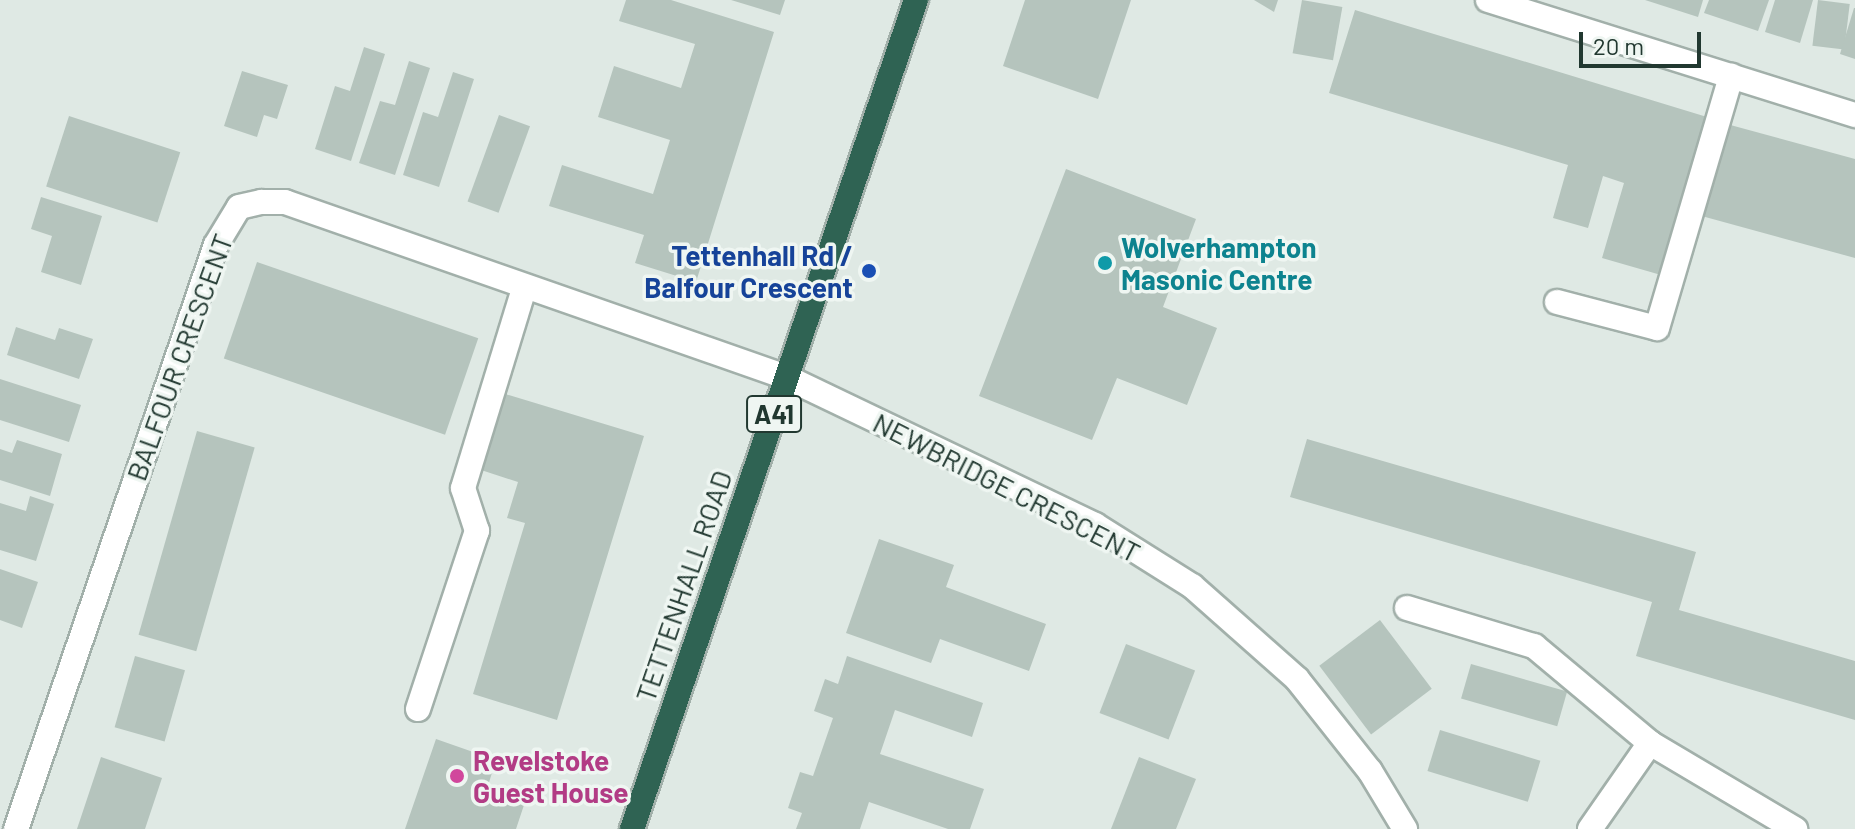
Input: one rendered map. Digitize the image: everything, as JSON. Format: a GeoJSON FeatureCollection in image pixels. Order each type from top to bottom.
{"type":"FeatureCollection","features":[{"type":"Feature","properties":{"kind":"highway","name":"TETTENHALL ROAD"},"geometry":{"type":"LineString","coordinates":[[632,829],[916,0]]}},
{"type":"Feature","properties":{"kind":"street"},"geometry":{"type":"LineString","coordinates":[[1488,0],[1855,115]]}},
{"type":"Feature","properties":{"kind":"street"},"geometry":{"type":"LineString","coordinates":[[1557,302],[1657,328],[1731,76]]}},
{"type":"Feature","properties":{"kind":"street","name":"BALFOUR CRESCENT"},"geometry":{"type":"LineString","coordinates":[[16,829],[216,245],[239,207],[285,202],[786,377]]}},
{"type":"Feature","properties":{"kind":"street"},"geometry":{"type":"LineString","coordinates":[[418,709],[477,531],[463,488],[524,288]]}},
{"type":"Feature","properties":{"kind":"street","name":"NEWBRIDGE CRESCENT"},"geometry":{"type":"LineString","coordinates":[[786,377],[1095,525],[1192,586],[1297,679],[1370,771],[1405,829]]}},
{"type":"Feature","properties":{"kind":"street"},"geometry":{"type":"LineString","coordinates":[[1407,608],[1534,646],[1650,743],[1795,829]]}},
{"type":"Feature","properties":{"kind":"street"},"geometry":{"type":"LineString","coordinates":[[1590,829],[1650,743]]}},
{"type":"Feature","properties":{"kind":"building"},"geometry":{"type":"Polygon","coordinates":[[[626,0],[671,0],[774,32],[696,282],[635,263],[644,235],[549,206],[562,165],[653,194],[670,140],[598,117],[614,66],[681,88],[695,44],[619,21],[626,0]]]}},
{"type":"Feature","properties":{"kind":"building"},"geometry":{"type":"Polygon","coordinates":[[[731,0],[785,0],[780,15],[731,0]]]}},
{"type":"Feature","properties":{"kind":"building"},"geometry":{"type":"Polygon","coordinates":[[[1025,0],[1131,0],[1098,99],[1003,66],[1025,0]]]}},
{"type":"Feature","properties":{"kind":"building"},"geometry":{"type":"Polygon","coordinates":[[[1254,0],[1278,0],[1274,12],[1254,0]]]}},
{"type":"Feature","properties":{"kind":"building"},"geometry":{"type":"Polygon","coordinates":[[[1302,0],[1342,7],[1333,60],[1293,53],[1302,0]]]}},
{"type":"Feature","properties":{"kind":"building"},"geometry":{"type":"Polygon","coordinates":[[[1645,0],[1703,0],[1698,17],[1645,0]]]}},
{"type":"Feature","properties":{"kind":"building"},"geometry":{"type":"Polygon","coordinates":[[[1709,0],[1769,0],[1758,31],[1704,13],[1709,0]]]}},
{"type":"Feature","properties":{"kind":"building"},"geometry":{"type":"Polygon","coordinates":[[[1775,0],[1813,0],[1800,43],[1765,32],[1775,0]]]}},
{"type":"Feature","properties":{"kind":"building"},"geometry":{"type":"Polygon","coordinates":[[[1818,0],[1850,4],[1844,50],[1812,46],[1818,0]]]}},
{"type":"Feature","properties":{"kind":"building"},"geometry":{"type":"Polygon","coordinates":[[[1855,8],[1855,59],[1840,54],[1855,8]]]}},
{"type":"Feature","properties":{"kind":"building"},"geometry":{"type":"Polygon","coordinates":[[[1355,10],[1707,117],[1661,275],[1602,258],[1624,183],[1603,176],[1588,228],[1553,218],[1568,165],[1329,93],[1355,10]]]}},
{"type":"Feature","properties":{"kind":"building"},"geometry":{"type":"Polygon","coordinates":[[[364,47],[385,54],[351,161],[315,149],[335,86],[350,91],[364,47]]]}},
{"type":"Feature","properties":{"kind":"building"},"geometry":{"type":"Polygon","coordinates":[[[409,61],[430,68],[395,175],[359,163],[380,101],[395,105],[409,61]]]}},
{"type":"Feature","properties":{"kind":"building"},"geometry":{"type":"Polygon","coordinates":[[[242,71],[288,85],[277,119],[264,115],[257,137],[224,126],[242,71]]]}},
{"type":"Feature","properties":{"kind":"building"},"geometry":{"type":"Polygon","coordinates":[[[453,72],[474,79],[439,187],[403,175],[423,112],[438,117],[453,72]]]}},
{"type":"Feature","properties":{"kind":"building"},"geometry":{"type":"Polygon","coordinates":[[[499,115],[530,126],[499,213],[468,201],[499,115]]]}},
{"type":"Feature","properties":{"kind":"building"},"geometry":{"type":"Polygon","coordinates":[[[69,116],[180,152],[157,223],[46,186],[69,116]]]}},
{"type":"Feature","properties":{"kind":"building"},"geometry":{"type":"Polygon","coordinates":[[[1723,123],[1855,159],[1855,258],[1698,215],[1723,123]]]}},
{"type":"Feature","properties":{"kind":"building","name":"Wolverhampton Masonic Centre"},"geometry":{"type":"Polygon","coordinates":[[[1066,169],[1196,219],[1163,307],[1217,328],[1187,405],[1117,378],[1092,440],[979,396],[1066,169]]]}},
{"type":"Feature","properties":{"kind":"building"},"geometry":{"type":"Polygon","coordinates":[[[41,197],[102,216],[81,285],[41,272],[52,236],[31,229],[41,197]]]}},
{"type":"Feature","properties":{"kind":"building"},"geometry":{"type":"Polygon","coordinates":[[[257,262],[478,338],[445,435],[224,358],[257,262]]]}},
{"type":"Feature","properties":{"kind":"building"},"geometry":{"type":"Polygon","coordinates":[[[16,327],[55,340],[59,328],[93,339],[79,379],[7,355],[16,327]]]}},
{"type":"Feature","properties":{"kind":"building"},"geometry":{"type":"Polygon","coordinates":[[[0,379],[81,405],[69,442],[0,420],[0,379]]]}},
{"type":"Feature","properties":{"kind":"building"},"geometry":{"type":"Polygon","coordinates":[[[502,393],[644,436],[557,720],[473,694],[525,523],[507,518],[518,482],[478,469],[502,393]]]}},
{"type":"Feature","properties":{"kind":"building"},"geometry":{"type":"Polygon","coordinates":[[[197,431],[255,448],[196,651],[139,635],[197,431]]]}},
{"type":"Feature","properties":{"kind":"building"},"geometry":{"type":"Polygon","coordinates":[[[1307,439],[1696,552],[1679,610],[1855,661],[1855,720],[1636,656],[1652,602],[1290,497],[1307,439]]]}},
{"type":"Feature","properties":{"kind":"building"},"geometry":{"type":"Polygon","coordinates":[[[17,440],[62,454],[50,496],[0,480],[0,449],[12,453],[17,440]]]}},
{"type":"Feature","properties":{"kind":"building"},"geometry":{"type":"Polygon","coordinates":[[[30,496],[54,504],[36,561],[0,550],[0,503],[26,511],[30,496]]]}},
{"type":"Feature","properties":{"kind":"building"},"geometry":{"type":"Polygon","coordinates":[[[879,539],[954,565],[946,587],[1046,624],[1029,671],[940,639],[931,663],[846,633],[879,539]]]}},
{"type":"Feature","properties":{"kind":"building"},"geometry":{"type":"Polygon","coordinates":[[[0,569],[38,582],[22,628],[0,620],[0,569]]]}},
{"type":"Feature","properties":{"kind":"building"},"geometry":{"type":"Polygon","coordinates":[[[1380,620],[1432,689],[1371,734],[1319,666],[1380,620]]]}},
{"type":"Feature","properties":{"kind":"building"},"geometry":{"type":"Polygon","coordinates":[[[1126,644],[1195,671],[1169,740],[1099,713],[1126,644]]]}},
{"type":"Feature","properties":{"kind":"building"},"geometry":{"type":"Polygon","coordinates":[[[135,656],[185,670],[165,741],[115,727],[135,656]]]}},
{"type":"Feature","properties":{"kind":"building"},"geometry":{"type":"Polygon","coordinates":[[[847,656],[983,703],[972,737],[895,710],[880,754],[984,789],[970,829],[948,829],[869,802],[860,829],[796,829],[802,813],[788,808],[800,772],[813,776],[833,718],[814,711],[825,679],[838,684],[847,656]]]}},
{"type":"Feature","properties":{"kind":"building"},"geometry":{"type":"Polygon","coordinates":[[[1471,664],[1567,692],[1557,726],[1461,699],[1471,664]]]}},
{"type":"Feature","properties":{"kind":"building"},"geometry":{"type":"Polygon","coordinates":[[[1440,730],[1540,761],[1528,802],[1427,771],[1440,730]]]}},
{"type":"Feature","properties":{"kind":"building","name":"Revelstoke Guest House"},"geometry":{"type":"Polygon","coordinates":[[[436,739],[496,760],[486,792],[524,805],[516,829],[405,829],[436,739]]]}},
{"type":"Feature","properties":{"kind":"building"},"geometry":{"type":"Polygon","coordinates":[[[101,757],[162,778],[145,829],[77,829],[101,757]]]}},
{"type":"Feature","properties":{"kind":"building"},"geometry":{"type":"Polygon","coordinates":[[[1139,757],[1196,779],[1176,829],[1111,829],[1139,757]]]}},
{"type":"Feature","properties":{"kind":"place","name":"Wolverhampton Masonic Centre"},"geometry":{"type":"Point","coordinates":[1105,263]}},
{"type":"Feature","properties":{"kind":"place","name":"Tettenhall Rd / Balfour Crescent"},"geometry":{"type":"Point","coordinates":[869,271]}},
{"type":"Feature","properties":{"kind":"place","name":"Revelstoke Guest House"},"geometry":{"type":"Point","coordinates":[457,776]}}]}
